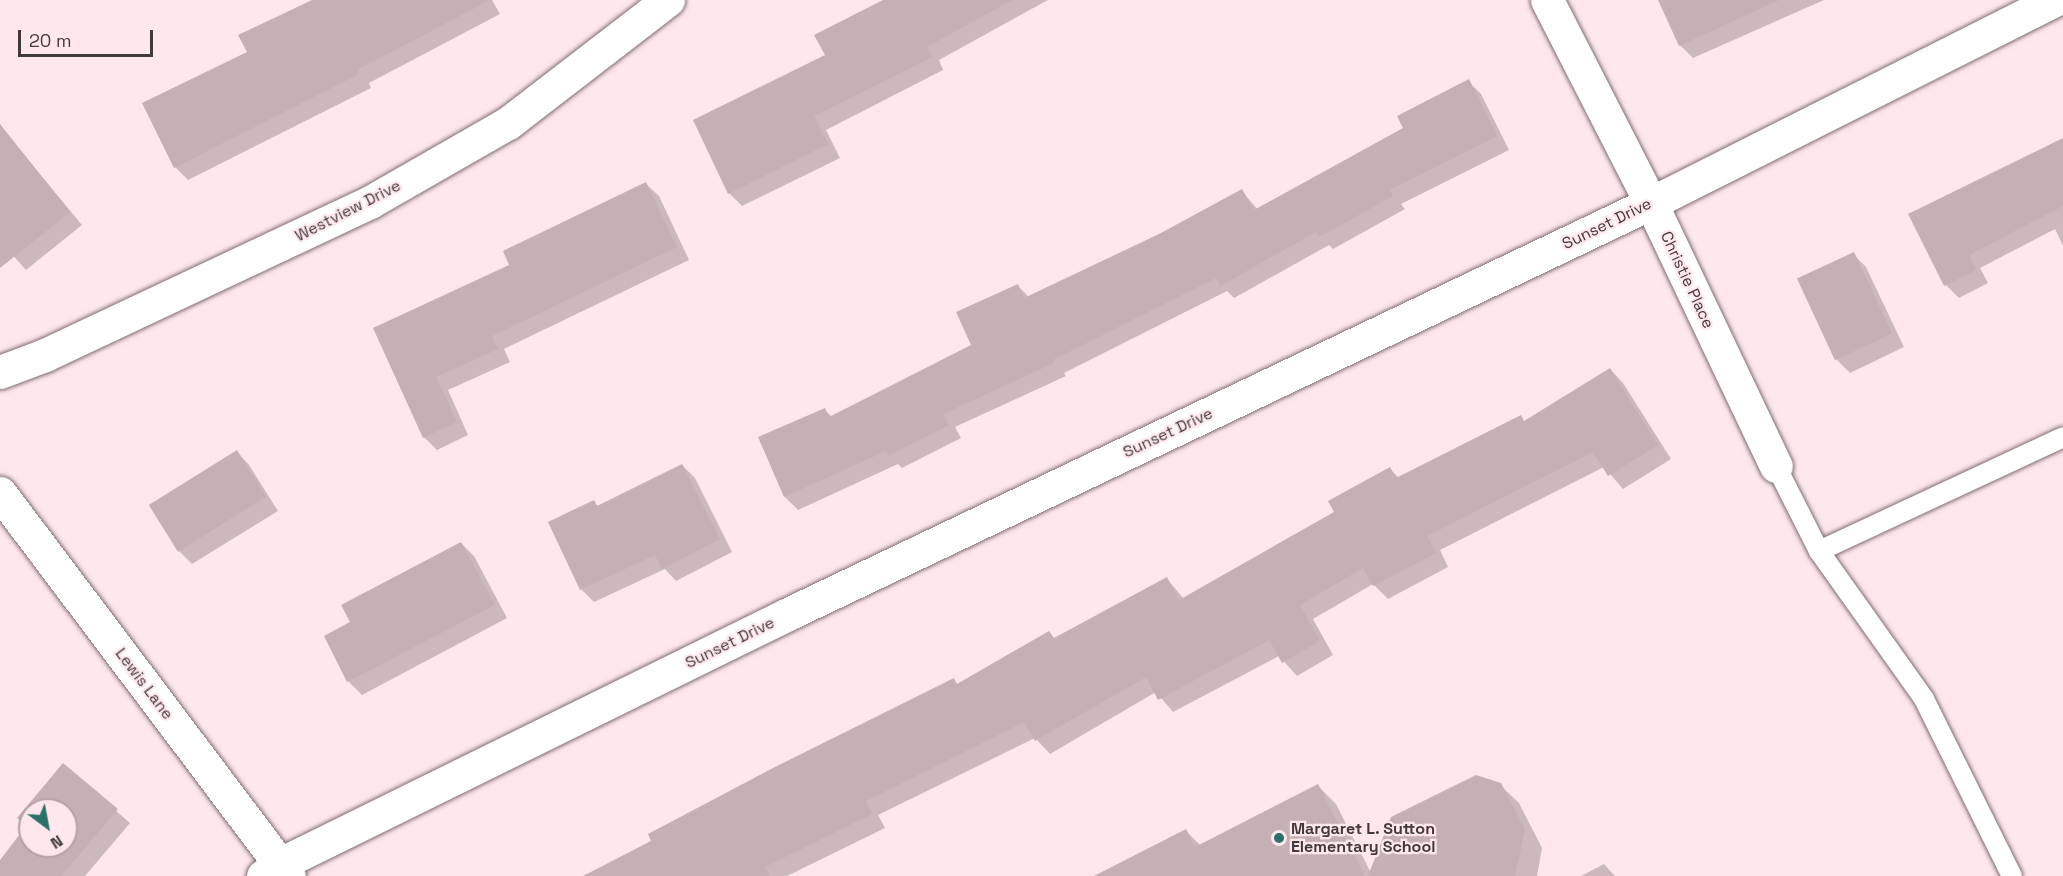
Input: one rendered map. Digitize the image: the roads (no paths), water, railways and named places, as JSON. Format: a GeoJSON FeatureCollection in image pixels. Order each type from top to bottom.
{"type":"FeatureCollection","features":[{"type":"Feature","properties":{"kind":"street","name":"Westview Drive"},"geometry":{"type":"LineString","coordinates":[[0,372],[45,355],[370,202],[508,123],[668,0]]}},
{"type":"Feature","properties":{"kind":"street","name":"Christie Place"},"geometry":{"type":"LineString","coordinates":[[1547,0],[1651,203],[1776,466]]}},
{"type":"Feature","properties":{"kind":"street","name":"Sunset Drive"},"geometry":{"type":"LineString","coordinates":[[277,872],[788,614],[1651,203],[2055,0]]}},
{"type":"Feature","properties":{"kind":"street","name":"Lewis Lane"},"geometry":{"type":"LineString","coordinates":[[0,493],[277,872]]}},
{"type":"Feature","properties":{"kind":"lane"},"geometry":{"type":"LineString","coordinates":[[1819,551],[2063,437]]}},
{"type":"Feature","properties":{"kind":"lane"},"geometry":{"type":"LineString","coordinates":[[1776,466],[1819,551],[1924,699],[2012,876]]}},
{"type":"Feature","properties":{"kind":"place","name":"Margaret L. Sutton Elementary School"},"geometry":{"type":"Point","coordinates":[1279,838]}}]}
